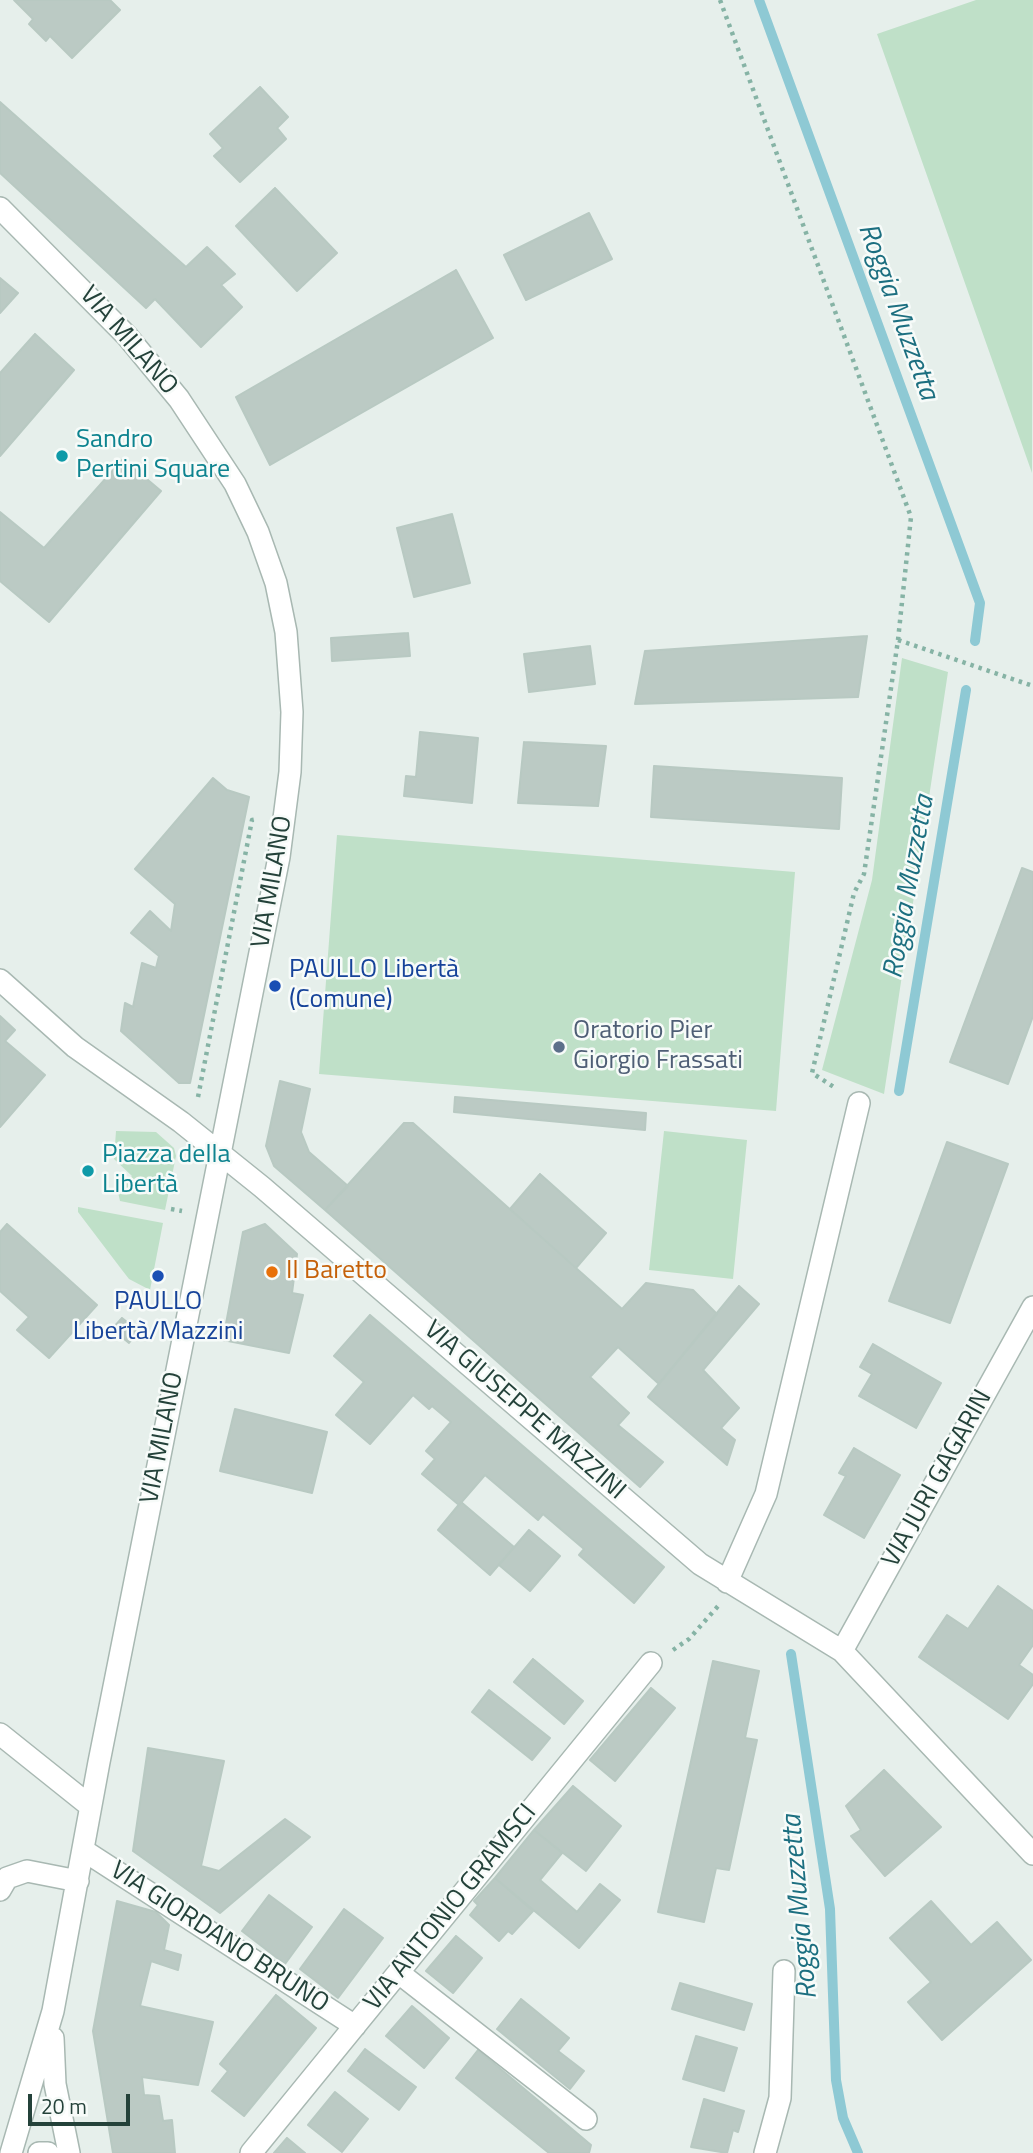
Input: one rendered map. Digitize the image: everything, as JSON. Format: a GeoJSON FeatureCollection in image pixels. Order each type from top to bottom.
{"type":"FeatureCollection","features":[{"type":"Feature","properties":{"kind":"street","name":"VIA MILANO"},"geometry":{"type":"LineString","coordinates":[[0,208],[102,310],[152,366],[209,442],[247,507],[276,583],[288,649],[292,712],[286,814],[221,1153],[90,1806],[53,2011],[11,2153]]}},
{"type":"Feature","properties":{"kind":"street","name":"VIA GIUSEPPE MAZZINI"},"geometry":{"type":"LineString","coordinates":[[0,980],[75,1047],[221,1153],[672,1541],[727,1582],[842,1651],[1033,1854]]}},
{"type":"Feature","properties":{"kind":"street"},"geometry":{"type":"LineString","coordinates":[[727,1582],[766,1494],[859,1103]]}},
{"type":"Feature","properties":{"kind":"street","name":"VIA JURI GAGARIN"},"geometry":{"type":"LineString","coordinates":[[842,1651],[1033,1307]]}},
{"type":"Feature","properties":{"kind":"street","name":"VIA ANTONIO GRAMSCI"},"geometry":{"type":"LineString","coordinates":[[251,2153],[651,1663]]}},
{"type":"Feature","properties":{"kind":"street"},"geometry":{"type":"LineString","coordinates":[[0,1734],[90,1806]]}},
{"type":"Feature","properties":{"kind":"street","name":"VIA GIORDANO BRUNO"},"geometry":{"type":"LineString","coordinates":[[83,1850],[355,2026]]}},
{"type":"Feature","properties":{"kind":"street"},"geometry":{"type":"LineString","coordinates":[[0,1889],[8,1878],[27,1871],[78,1881]]}},
{"type":"Feature","properties":{"kind":"street"},"geometry":{"type":"LineString","coordinates":[[765,2153],[780,2098],[784,1972]]}},
{"type":"Feature","properties":{"kind":"street"},"geometry":{"type":"LineString","coordinates":[[398,1973],[586,2119]]}},
{"type":"Feature","properties":{"kind":"street","name":"VIA MILANO"},"geometry":{"type":"LineString","coordinates":[[53,2011],[53,2067],[69,2153]]}},
{"type":"Feature","properties":{"kind":"street"},"geometry":{"type":"LineString","coordinates":[[39,2153],[48,2153]]}},
{"type":"Feature","properties":{"kind":"path"},"geometry":{"type":"LineString","coordinates":[[720,0],[911,517],[898,640],[864,874],[854,893],[812,1073],[859,1103]]}},
{"type":"Feature","properties":{"kind":"path"},"geometry":{"type":"LineString","coordinates":[[898,640],[1033,686]]}},
{"type":"Feature","properties":{"kind":"path"},"geometry":{"type":"LineString","coordinates":[[198,1097],[252,820],[286,814]]}},
{"type":"Feature","properties":{"kind":"path"},"geometry":{"type":"LineString","coordinates":[[651,1663],[689,1640],[717,1609],[727,1582]]}},
{"type":"Feature","properties":{"kind":"green space"},"geometry":{"type":"Polygon","coordinates":[[[976,0],[1033,0],[1032,473],[877,34],[976,0]]]}},
{"type":"Feature","properties":{"kind":"green space"},"geometry":{"type":"Polygon","coordinates":[[[902,658],[948,672],[884,1094],[822,1070],[872,880],[902,658]]]}},
{"type":"Feature","properties":{"kind":"green space"},"geometry":{"type":"Polygon","coordinates":[[[337,835],[795,872],[776,1111],[319,1074],[337,835]]]}},
{"type":"Feature","properties":{"kind":"green space"},"geometry":{"type":"Polygon","coordinates":[[[116,1131],[156,1132],[174,1148],[176,1156],[165,1210],[120,1201],[118,1192],[132,1176],[114,1159],[116,1131]]]}},
{"type":"Feature","properties":{"kind":"green space"},"geometry":{"type":"Polygon","coordinates":[[[664,1131],[747,1140],[733,1279],[649,1270],[664,1131]]]}},
{"type":"Feature","properties":{"kind":"green space"},"geometry":{"type":"Polygon","coordinates":[[[78,1207],[163,1223],[150,1290],[129,1279],[78,1212],[78,1207]]]}},
{"type":"Feature","properties":{"kind":"building"},"geometry":{"type":"Polygon","coordinates":[[[14,0],[110,0],[120,10],[72,58],[50,36],[46,41],[29,24],[33,19],[14,0]]]}},
{"type":"Feature","properties":{"kind":"building"},"geometry":{"type":"Polygon","coordinates":[[[260,87],[288,117],[277,128],[286,139],[240,182],[214,156],[223,148],[210,134],[260,87]]]}},
{"type":"Feature","properties":{"kind":"building"},"geometry":{"type":"Polygon","coordinates":[[[0,102],[186,267],[207,247],[235,274],[221,285],[242,307],[201,347],[155,299],[146,308],[0,173],[0,102]]]}},
{"type":"Feature","properties":{"kind":"building"},"geometry":{"type":"Polygon","coordinates":[[[275,188],[337,253],[297,291],[236,226],[275,188]]]}},
{"type":"Feature","properties":{"kind":"building"},"geometry":{"type":"Polygon","coordinates":[[[589,213],[612,259],[526,300],[504,255],[589,213]]]}},
{"type":"Feature","properties":{"kind":"building"},"geometry":{"type":"Polygon","coordinates":[[[456,270],[493,338],[270,465],[236,397],[456,270]]]}},
{"type":"Feature","properties":{"kind":"building"},"geometry":{"type":"Polygon","coordinates":[[[0,278],[18,293],[0,313],[0,278]]]}},
{"type":"Feature","properties":{"kind":"building"},"geometry":{"type":"Polygon","coordinates":[[[35,334],[74,370],[0,456],[0,373],[35,334]]]}},
{"type":"Feature","properties":{"kind":"building"},"geometry":{"type":"Polygon","coordinates":[[[123,459],[161,491],[49,622],[0,581],[0,512],[44,548],[123,459]]]}},
{"type":"Feature","properties":{"kind":"building"},"geometry":{"type":"Polygon","coordinates":[[[452,514],[470,583],[414,597],[397,528],[452,514]]]}},
{"type":"Feature","properties":{"kind":"building"},"geometry":{"type":"Polygon","coordinates":[[[408,633],[410,656],[332,661],[331,638],[408,633]]]}},
{"type":"Feature","properties":{"kind":"building"},"geometry":{"type":"Polygon","coordinates":[[[867,636],[858,697],[635,704],[645,651],[867,636]]]}},
{"type":"Feature","properties":{"kind":"building"},"geometry":{"type":"Polygon","coordinates":[[[590,646],[595,684],[529,692],[524,654],[590,646]]]}},
{"type":"Feature","properties":{"kind":"building"},"geometry":{"type":"Polygon","coordinates":[[[420,732],[478,738],[472,803],[404,796],[406,776],[416,777],[420,732]]]}},
{"type":"Feature","properties":{"kind":"building"},"geometry":{"type":"Polygon","coordinates":[[[524,742],[606,746],[598,806],[518,803],[524,742]]]}},
{"type":"Feature","properties":{"kind":"building"},"geometry":{"type":"Polygon","coordinates":[[[654,766],[842,778],[839,829],[651,817],[654,766]]]}},
{"type":"Feature","properties":{"kind":"building"},"geometry":{"type":"Polygon","coordinates":[[[213,778],[227,790],[249,797],[190,1083],[179,1083],[121,1031],[125,1003],[133,1007],[142,963],[156,968],[159,956],[131,933],[150,911],[171,931],[175,904],[135,869],[213,778]]]}},
{"type":"Feature","properties":{"kind":"building"},"geometry":{"type":"Polygon","coordinates":[[[1022,868],[1033,872],[1033,1016],[1008,1084],[950,1062],[1022,868]]]}},
{"type":"Feature","properties":{"kind":"building"},"geometry":{"type":"Polygon","coordinates":[[[0,1016],[15,1030],[5,1041],[45,1075],[0,1127],[0,1016]]]}},
{"type":"Feature","properties":{"kind":"building"},"geometry":{"type":"Polygon","coordinates":[[[280,1081],[310,1089],[301,1132],[309,1152],[348,1186],[325,1210],[274,1166],[266,1146],[280,1081]]]}},
{"type":"Feature","properties":{"kind":"building"},"geometry":{"type":"Polygon","coordinates":[[[455,1097],[646,1113],[645,1130],[454,1112],[455,1097]]]}},
{"type":"Feature","properties":{"kind":"building"},"geometry":{"type":"Polygon","coordinates":[[[404,1123],[413,1123],[622,1309],[646,1283],[693,1290],[717,1314],[659,1384],[618,1347],[590,1377],[629,1413],[618,1425],[663,1462],[640,1487],[325,1210],[404,1123]]]}},
{"type":"Feature","properties":{"kind":"building"},"geometry":{"type":"Polygon","coordinates":[[[947,1142],[1008,1164],[950,1323],[889,1301],[947,1142]]]}},
{"type":"Feature","properties":{"kind":"building"},"geometry":{"type":"Polygon","coordinates":[[[540,1174],[606,1233],[576,1268],[510,1209],[540,1174]]]}},
{"type":"Feature","properties":{"kind":"building"},"geometry":{"type":"Polygon","coordinates":[[[7,1224],[97,1305],[49,1358],[17,1330],[29,1317],[0,1291],[0,1232],[7,1224]]]}},
{"type":"Feature","properties":{"kind":"building"},"geometry":{"type":"Polygon","coordinates":[[[265,1224],[297,1254],[292,1293],[303,1295],[289,1353],[223,1340],[243,1232],[265,1224]]]}},
{"type":"Feature","properties":{"kind":"building"},"geometry":{"type":"Polygon","coordinates":[[[739,1286],[759,1304],[703,1370],[739,1408],[721,1428],[735,1440],[727,1465],[648,1397],[739,1286]]]}},
{"type":"Feature","properties":{"kind":"building"},"geometry":{"type":"Polygon","coordinates":[[[370,1315],[664,1567],[634,1603],[579,1555],[584,1549],[543,1514],[538,1520],[485,1475],[459,1505],[422,1474],[435,1459],[426,1451],[451,1422],[432,1406],[429,1409],[413,1395],[370,1444],[336,1415],[364,1382],[334,1356],[370,1315]]]}},
{"type":"Feature","properties":{"kind":"building"},"geometry":{"type":"Polygon","coordinates":[[[122,1318],[138,1331],[129,1343],[112,1329],[122,1318]]]}},
{"type":"Feature","properties":{"kind":"building"},"geometry":{"type":"Polygon","coordinates":[[[873,1344],[941,1383],[916,1428],[859,1396],[872,1374],[860,1367],[873,1344]]]}},
{"type":"Feature","properties":{"kind":"building"},"geometry":{"type":"Polygon","coordinates":[[[235,1409],[327,1432],[312,1493],[220,1471],[235,1409]]]}},
{"type":"Feature","properties":{"kind":"building"},"geometry":{"type":"Polygon","coordinates":[[[854,1448],[900,1475],[864,1538],[824,1515],[846,1476],[839,1473],[854,1448]]]}},
{"type":"Feature","properties":{"kind":"building"},"geometry":{"type":"Polygon","coordinates":[[[461,1502],[514,1547],[490,1575],[438,1530],[461,1502]]]}},
{"type":"Feature","properties":{"kind":"building"},"geometry":{"type":"Polygon","coordinates":[[[529,1530],[560,1556],[530,1591],[499,1565],[529,1530]]]}},
{"type":"Feature","properties":{"kind":"building"},"geometry":{"type":"Polygon","coordinates":[[[998,1586],[1033,1611],[1033,1645],[1019,1665],[1033,1675],[1033,1684],[1008,1719],[919,1657],[947,1615],[968,1629],[998,1586]]]}},
{"type":"Feature","properties":{"kind":"building"},"geometry":{"type":"Polygon","coordinates":[[[533,1659],[583,1701],[564,1724],[514,1682],[533,1659]]]}},
{"type":"Feature","properties":{"kind":"building"},"geometry":{"type":"Polygon","coordinates":[[[713,1661],[759,1671],[745,1738],[757,1740],[729,1870],[716,1868],[704,1922],[658,1912],[713,1661]]]}},
{"type":"Feature","properties":{"kind":"building"},"geometry":{"type":"Polygon","coordinates":[[[651,1688],[675,1708],[615,1781],[590,1760],[651,1688]]]}},
{"type":"Feature","properties":{"kind":"building"},"geometry":{"type":"Polygon","coordinates":[[[489,1690],[550,1738],[532,1760],[472,1712],[489,1690]]]}},
{"type":"Feature","properties":{"kind":"building"},"geometry":{"type":"Polygon","coordinates":[[[148,1748],[224,1761],[201,1866],[219,1871],[285,1819],[310,1837],[220,1913],[133,1851],[148,1748]]]}},
{"type":"Feature","properties":{"kind":"building"},"geometry":{"type":"Polygon","coordinates":[[[884,1770],[941,1827],[885,1876],[851,1836],[861,1830],[846,1806],[884,1770]]]}},
{"type":"Feature","properties":{"kind":"building"},"geometry":{"type":"Polygon","coordinates":[[[573,1786],[621,1826],[586,1871],[534,1830],[573,1786]]]}},
{"type":"Feature","properties":{"kind":"building"},"geometry":{"type":"Polygon","coordinates":[[[534,1830],[562,1853],[540,1880],[577,1912],[600,1884],[620,1900],[579,1948],[495,1878],[534,1830]]]}},
{"type":"Feature","properties":{"kind":"building"},"geometry":{"type":"Polygon","coordinates":[[[495,1878],[533,1911],[512,1934],[508,1931],[499,1941],[470,1915],[478,1905],[474,1901],[495,1878]]]}},
{"type":"Feature","properties":{"kind":"building"},"geometry":{"type":"Polygon","coordinates":[[[269,1895],[312,1927],[285,1964],[242,1931],[269,1895]]]}},
{"type":"Feature","properties":{"kind":"building"},"geometry":{"type":"Polygon","coordinates":[[[117,1901],[156,1912],[169,1925],[164,1950],[181,1955],[178,1970],[151,1961],[140,2006],[213,2022],[198,2085],[142,2077],[144,2095],[159,2096],[163,2121],[172,2120],[175,2153],[113,2153],[93,2031],[117,1901]]]}},
{"type":"Feature","properties":{"kind":"building"},"geometry":{"type":"Polygon","coordinates":[[[931,1901],[971,1945],[997,1922],[1031,1960],[942,2040],[908,2002],[931,1982],[890,1938],[931,1901]]]}},
{"type":"Feature","properties":{"kind":"building"},"geometry":{"type":"Polygon","coordinates":[[[344,1909],[383,1938],[338,1998],[300,1969],[344,1909]]]}},
{"type":"Feature","properties":{"kind":"building"},"geometry":{"type":"Polygon","coordinates":[[[456,1936],[482,1958],[453,1993],[426,1971],[456,1936]]]}},
{"type":"Feature","properties":{"kind":"building"},"geometry":{"type":"Polygon","coordinates":[[[680,1983],[752,2004],[744,2030],[672,2009],[680,1983]]]}},
{"type":"Feature","properties":{"kind":"building"},"geometry":{"type":"Polygon","coordinates":[[[276,1995],[316,2028],[244,2116],[212,2091],[228,2071],[220,2064],[276,1995]]]}},
{"type":"Feature","properties":{"kind":"building"},"geometry":{"type":"Polygon","coordinates":[[[521,1999],[569,2038],[558,2051],[584,2071],[570,2089],[497,2029],[521,1999]]]}},
{"type":"Feature","properties":{"kind":"building"},"geometry":{"type":"Polygon","coordinates":[[[412,2006],[449,2038],[424,2068],[386,2036],[412,2006]]]}},
{"type":"Feature","properties":{"kind":"building"},"geometry":{"type":"Polygon","coordinates":[[[696,2036],[737,2048],[724,2091],[683,2079],[696,2036]]]}},
{"type":"Feature","properties":{"kind":"building"},"geometry":{"type":"Polygon","coordinates":[[[365,2049],[416,2087],[399,2110],[348,2071],[365,2049]]]}},
{"type":"Feature","properties":{"kind":"building"},"geometry":{"type":"Polygon","coordinates":[[[478,2050],[591,2145],[589,2153],[549,2153],[456,2078],[478,2050]]]}},
{"type":"Feature","properties":{"kind":"building"},"geometry":{"type":"Polygon","coordinates":[[[335,2092],[368,2119],[342,2152],[308,2125],[335,2092]]]}},
{"type":"Feature","properties":{"kind":"building"},"geometry":{"type":"Polygon","coordinates":[[[704,2099],[744,2111],[738,2132],[733,2130],[727,2153],[691,2147],[704,2099]]]}},
{"type":"Feature","properties":{"kind":"building"},"geometry":{"type":"Polygon","coordinates":[[[287,2138],[305,2153],[274,2153],[287,2138]]]}},
{"type":"Feature","properties":{"kind":"waterway","name":"Roggia Muzzetta"},"geometry":{"type":"LineString","coordinates":[[759,0],[980,603],[975,641]]}},
{"type":"Feature","properties":{"kind":"waterway","name":"Roggia Muzzetta"},"geometry":{"type":"LineString","coordinates":[[899,1091],[966,690]]}},
{"type":"Feature","properties":{"kind":"waterway","name":"Roggia Muzzetta"},"geometry":{"type":"LineString","coordinates":[[791,1654],[830,1909],[836,2080],[843,2118],[858,2153]]}},
{"type":"Feature","properties":{"kind":"place","name":"Sandro Pertini Square"},"geometry":{"type":"Point","coordinates":[62,456]}},
{"type":"Feature","properties":{"kind":"place","name":"PAULLO Libertà (Comune)"},"geometry":{"type":"Point","coordinates":[275,986]}},
{"type":"Feature","properties":{"kind":"place","name":"Oratorio Pier Giorgio Frassati"},"geometry":{"type":"Point","coordinates":[559,1047]}},
{"type":"Feature","properties":{"kind":"place","name":"Piazza della Libertà"},"geometry":{"type":"Point","coordinates":[88,1171]}},
{"type":"Feature","properties":{"kind":"place","name":"Il Baretto"},"geometry":{"type":"Point","coordinates":[272,1272]}},
{"type":"Feature","properties":{"kind":"place","name":"PAULLO Libertà/Mazzini"},"geometry":{"type":"Point","coordinates":[158,1276]}}]}
